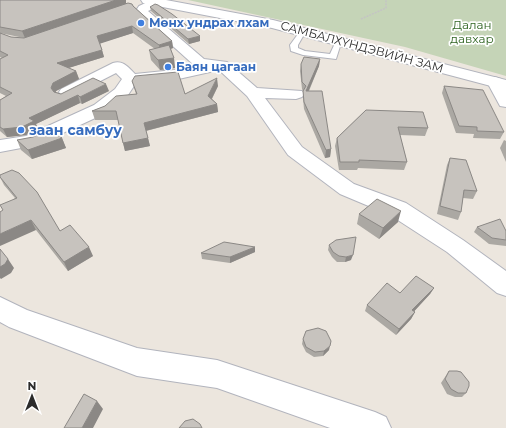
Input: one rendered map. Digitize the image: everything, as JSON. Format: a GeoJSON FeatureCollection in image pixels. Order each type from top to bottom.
{"type":"FeatureCollection","features":[{"type":"Feature","properties":{"kind":"street","name":"САМБАЛХҮНДЭВИЙН ЗАМ"},"geometry":{"type":"LineString","coordinates":[[154,4],[248,18],[339,40],[500,84]]}},
{"type":"Feature","properties":{"kind":"street"},"geometry":{"type":"LineString","coordinates":[[154,4],[141,12],[200,63],[222,65],[253,93],[295,151],[347,189],[398,209],[455,246],[506,285]]}},
{"type":"Feature","properties":{"kind":"street"},"geometry":{"type":"LineString","coordinates":[[0,146],[30,141],[100,109],[122,92],[125,85],[131,79],[174,75],[222,65]]}},
{"type":"Feature","properties":{"kind":"street"},"geometry":{"type":"LineString","coordinates":[[63,95],[118,66],[131,79]]}},
{"type":"Feature","properties":{"kind":"street"},"geometry":{"type":"LineString","coordinates":[[500,84],[506,102]]}},
{"type":"Feature","properties":{"kind":"street"},"geometry":{"type":"LineString","coordinates":[[253,93],[296,94]]}},
{"type":"Feature","properties":{"kind":"street"},"geometry":{"type":"LineString","coordinates":[[0,310],[19,319],[137,362],[217,374],[375,428]]}},
{"type":"Feature","properties":{"kind":"lane"},"geometry":{"type":"LineString","coordinates":[[303,31],[294,45],[294,49],[302,53],[333,57],[339,40]]}},
{"type":"Feature","properties":{"kind":"path"},"geometry":{"type":"LineString","coordinates":[[361,19],[386,8],[386,0]]}},
{"type":"Feature","properties":{"kind":"green space","name":"Далан давхар"},"geometry":{"type":"Polygon","coordinates":[[[188,0],[506,0],[506,76],[405,47],[188,0]]]}},
{"type":"Feature","properties":{"kind":"building"},"geometry":{"type":"Polygon","coordinates":[[[0,0],[116,0],[22,31],[0,27],[0,0]]]}},
{"type":"Feature","properties":{"kind":"building"},"geometry":{"type":"Polygon","coordinates":[[[128,3],[132,4],[172,41],[159,45],[132,26],[97,36],[102,50],[57,63],[76,71],[53,83],[51,88],[54,92],[61,94],[93,78],[106,84],[80,97],[78,95],[29,118],[34,121],[22,127],[3,129],[0,127],[0,100],[12,93],[0,87],[0,59],[8,55],[0,51],[0,33],[11,37],[24,38],[128,3]]]}},
{"type":"Feature","properties":{"kind":"building"},"geometry":{"type":"Polygon","coordinates":[[[155,4],[172,14],[200,36],[188,39],[150,7],[155,4]]]}},
{"type":"Feature","properties":{"kind":"building"},"geometry":{"type":"Polygon","coordinates":[[[169,45],[174,58],[158,60],[149,50],[169,45]]]}},
{"type":"Feature","properties":{"kind":"building"},"geometry":{"type":"Polygon","coordinates":[[[304,57],[320,59],[306,91],[322,91],[331,149],[326,150],[304,102],[303,91],[306,86],[302,82],[301,64],[304,57]]]}},
{"type":"Feature","properties":{"kind":"building"},"geometry":{"type":"Polygon","coordinates":[[[178,72],[185,94],[217,78],[208,96],[217,104],[144,123],[148,138],[123,143],[116,111],[92,111],[105,106],[116,96],[137,94],[132,81],[135,76],[178,72]]]}},
{"type":"Feature","properties":{"kind":"building"},"geometry":{"type":"Polygon","coordinates":[[[444,86],[483,90],[504,132],[477,131],[477,127],[459,126],[444,86]]]}},
{"type":"Feature","properties":{"kind":"building"},"geometry":{"type":"Polygon","coordinates":[[[366,110],[423,112],[428,128],[398,127],[407,162],[359,160],[359,162],[340,162],[337,138],[366,110]]]}},
{"type":"Feature","properties":{"kind":"building"},"geometry":{"type":"Polygon","coordinates":[[[49,130],[62,138],[28,150],[17,140],[33,137],[49,130]]]}},
{"type":"Feature","properties":{"kind":"building"},"geometry":{"type":"Polygon","coordinates":[[[450,158],[466,160],[477,191],[464,190],[461,212],[440,206],[450,158]]]}},
{"type":"Feature","properties":{"kind":"building"},"geometry":{"type":"Polygon","coordinates":[[[12,170],[19,173],[37,192],[60,231],[70,225],[89,247],[64,262],[31,220],[0,234],[0,212],[3,210],[0,205],[17,198],[0,175],[12,170]]]}},
{"type":"Feature","properties":{"kind":"building"},"geometry":{"type":"Polygon","coordinates":[[[377,199],[401,211],[383,228],[359,214],[377,199]]]}},
{"type":"Feature","properties":{"kind":"building"},"geometry":{"type":"Polygon","coordinates":[[[500,219],[506,231],[506,240],[492,238],[477,227],[500,219]]]}},
{"type":"Feature","properties":{"kind":"building"},"geometry":{"type":"Polygon","coordinates":[[[356,237],[353,255],[346,257],[339,256],[333,252],[329,245],[336,240],[356,237]]]}},
{"type":"Feature","properties":{"kind":"building"},"geometry":{"type":"Polygon","coordinates":[[[224,242],[255,247],[230,257],[201,253],[224,242]]]}},
{"type":"Feature","properties":{"kind":"building"},"geometry":{"type":"Polygon","coordinates":[[[0,249],[8,259],[5,264],[0,267],[0,249]]]}},
{"type":"Feature","properties":{"kind":"building"},"geometry":{"type":"Polygon","coordinates":[[[416,276],[434,288],[412,310],[415,312],[399,329],[367,305],[387,283],[400,293],[416,276]]]}},
{"type":"Feature","properties":{"kind":"building"},"geometry":{"type":"Polygon","coordinates":[[[318,328],[326,331],[331,341],[330,346],[324,351],[315,352],[306,347],[303,339],[306,331],[318,328]]]}},
{"type":"Feature","properties":{"kind":"building"},"geometry":{"type":"Polygon","coordinates":[[[449,371],[461,372],[469,382],[466,393],[458,393],[451,389],[445,379],[449,371]]]}},
{"type":"Feature","properties":{"kind":"building"},"geometry":{"type":"Polygon","coordinates":[[[84,394],[97,401],[82,428],[64,428],[84,394]]]}},
{"type":"Feature","properties":{"kind":"building"},"geometry":{"type":"Polygon","coordinates":[[[193,419],[200,424],[202,428],[179,428],[185,421],[193,419]]]}},
{"type":"Feature","properties":{"kind":"place","name":"Мөнх ундрах лхам"},"geometry":{"type":"Point","coordinates":[141,23]}},
{"type":"Feature","properties":{"kind":"place","name":"Баян цагаан"},"geometry":{"type":"Point","coordinates":[168,67]}},
{"type":"Feature","properties":{"kind":"place","name":"заан самбуу"},"geometry":{"type":"Point","coordinates":[21,130]}}]}
